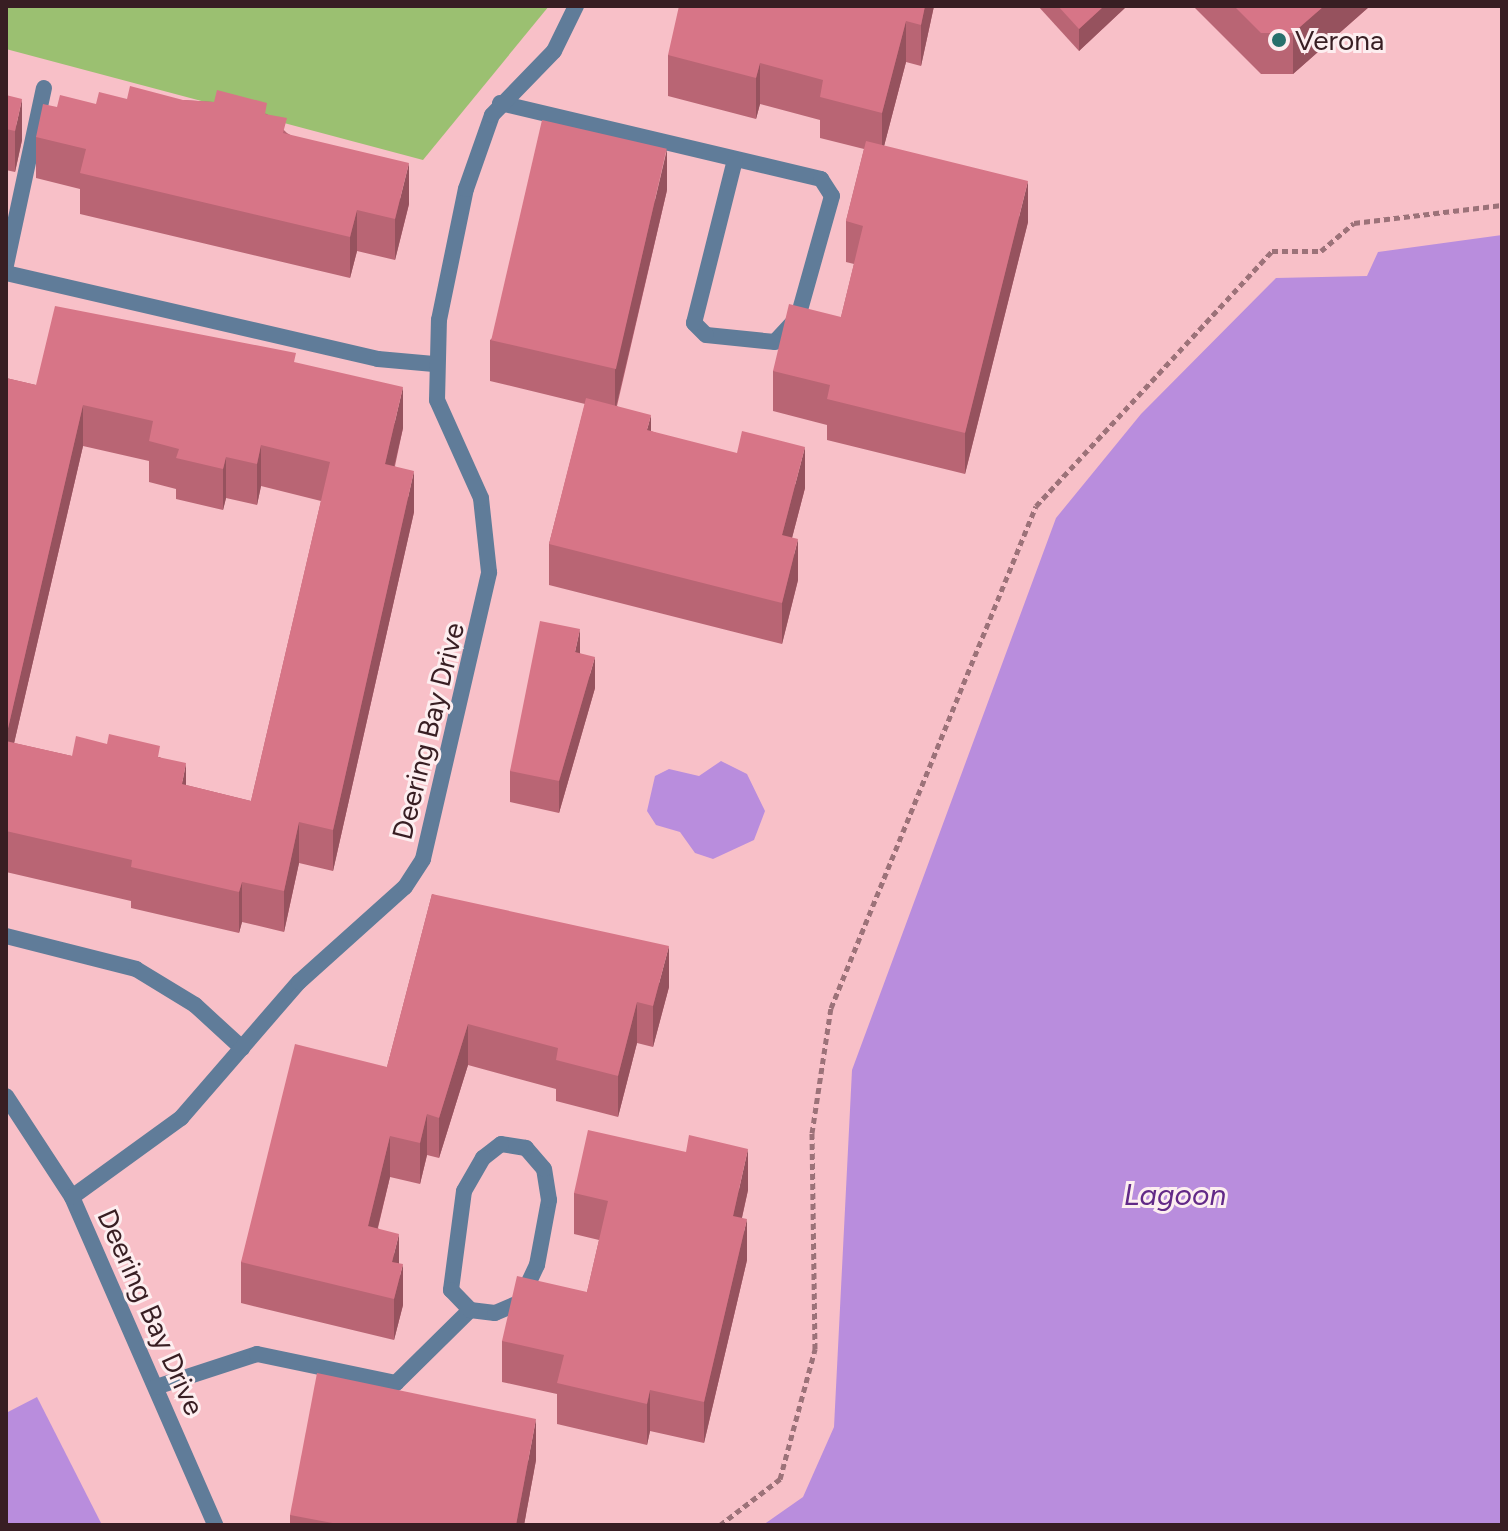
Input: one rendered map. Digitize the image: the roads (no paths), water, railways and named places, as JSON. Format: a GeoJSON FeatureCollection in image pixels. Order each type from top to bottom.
{"type":"FeatureCollection","features":[{"type":"Feature","properties":{"kind":"street","name":"Deering Bay Drive"},"geometry":{"type":"LineString","coordinates":[[215,1525],[72,1197],[153,1144],[299,982],[405,887],[433,831],[489,572],[481,498],[437,400],[434,364],[466,189],[500,103],[554,51],[576,6]]}},
{"type":"Feature","properties":{"kind":"street"},"geometry":{"type":"LineString","coordinates":[[6,265],[44,88]]}},
{"type":"Feature","properties":{"kind":"street"},"geometry":{"type":"LineString","coordinates":[[500,103],[735,160],[805,171],[832,196],[798,317],[775,342],[706,335],[694,323],[735,160]]}},
{"type":"Feature","properties":{"kind":"street"},"geometry":{"type":"LineString","coordinates":[[6,273],[378,359],[434,364]]}},
{"type":"Feature","properties":{"kind":"street"},"geometry":{"type":"LineString","coordinates":[[6,936],[136,969],[185,998],[242,1048]]}},
{"type":"Feature","properties":{"kind":"street"},"geometry":{"type":"LineString","coordinates":[[6,1096],[72,1197]]}},
{"type":"Feature","properties":{"kind":"street"},"geometry":{"type":"LineString","coordinates":[[501,1144],[526,1148],[544,1169],[549,1200],[537,1265],[519,1303],[495,1313],[470,1310],[451,1290],[464,1191],[483,1158],[501,1144]]}},
{"type":"Feature","properties":{"kind":"street"},"geometry":{"type":"LineString","coordinates":[[156,1387],[257,1354],[396,1383],[470,1310]]}},
{"type":"Feature","properties":{"kind":"water","name":"Lagoon"},"geometry":{"type":"Polygon","coordinates":[[[1502,235],[1502,1525],[763,1525],[803,1497],[834,1427],[852,1070],[1056,518],[1141,414],[1276,278],[1367,276],[1378,252],[1502,235]]]}},
{"type":"Feature","properties":{"kind":"water"},"geometry":{"type":"Polygon","coordinates":[[[721,761],[747,774],[765,811],[754,840],[713,859],[695,853],[680,832],[656,825],[647,811],[655,776],[669,769],[699,776],[721,761]]]}},
{"type":"Feature","properties":{"kind":"water"},"geometry":{"type":"Polygon","coordinates":[[[37,1397],[102,1525],[6,1525],[6,1413],[37,1397]]]}},
{"type":"Feature","properties":{"kind":"place","name":"Verona"},"geometry":{"type":"Point","coordinates":[1279,40]}}]}
